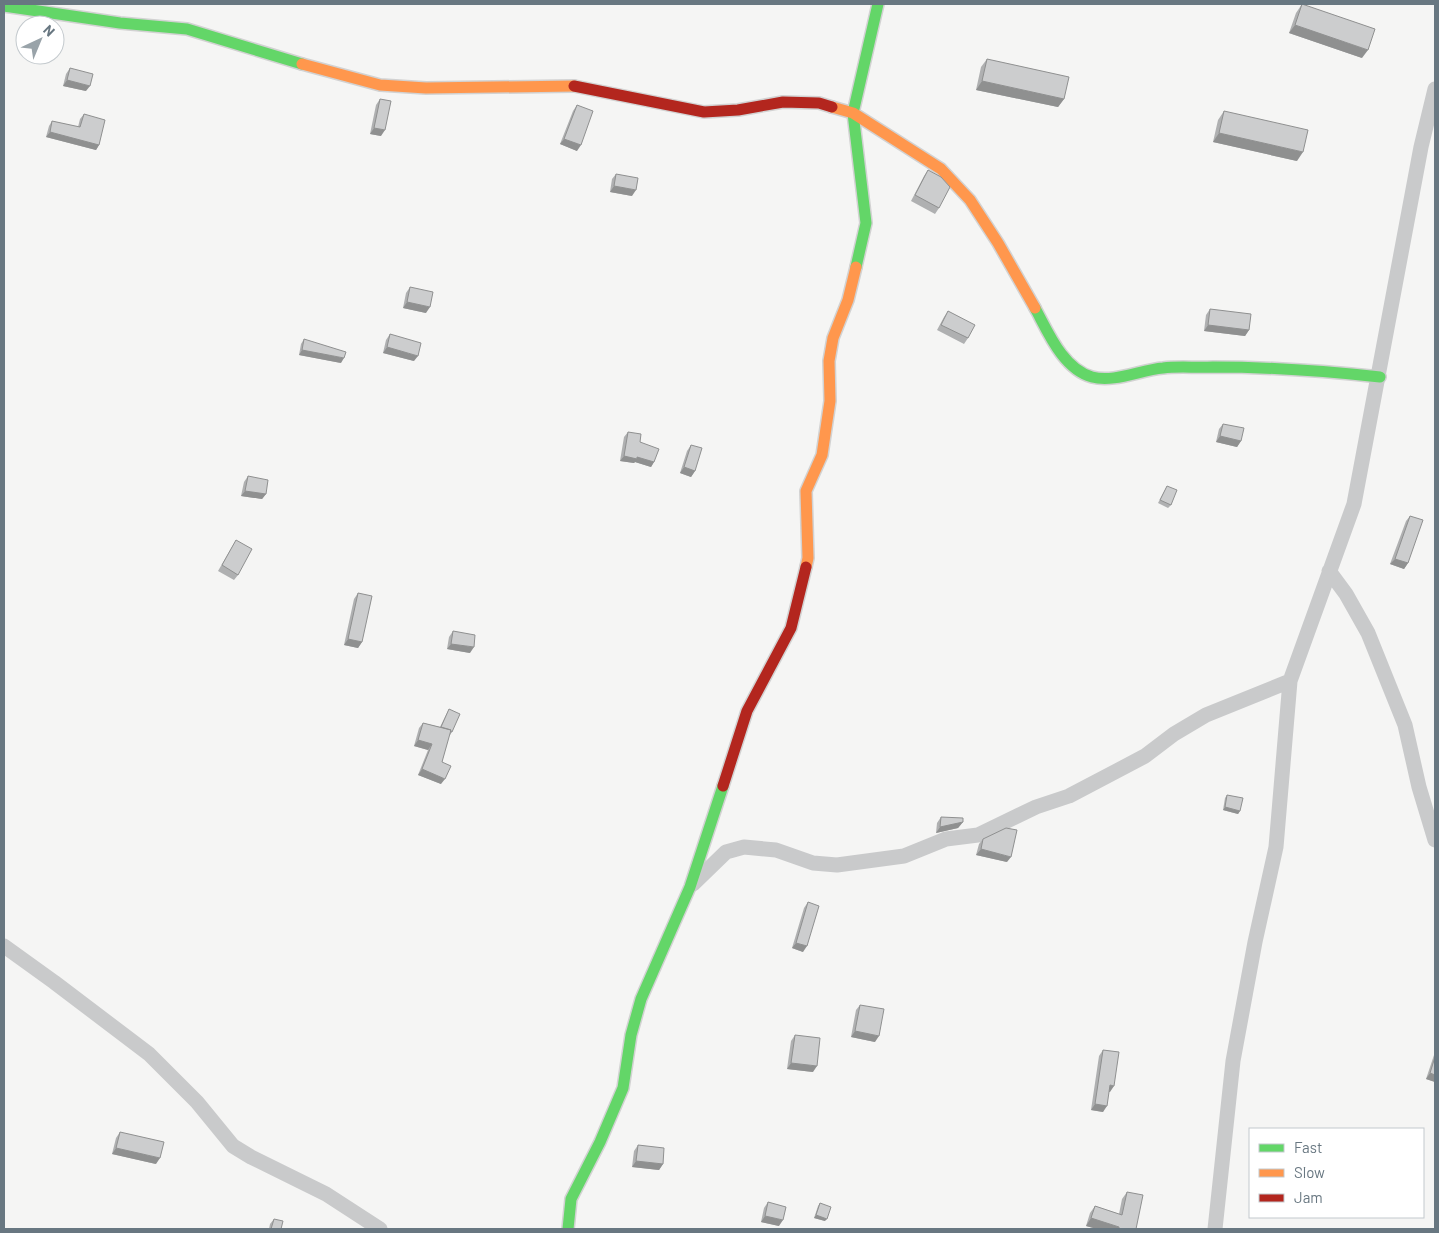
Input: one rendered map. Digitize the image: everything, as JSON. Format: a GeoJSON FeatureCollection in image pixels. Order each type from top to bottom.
{"type":"FeatureCollection","features":[{"type":"Feature","properties":{"kind":"street"},"geometry":{"type":"LineString","coordinates":[[568,1229],[571,1199],[600,1142],[623,1088],[631,1035],[641,999],[690,887],[747,711],[791,628],[801,592],[808,558],[806,490],[822,455],[830,401],[829,361],[833,338],[848,300],[866,223],[853,113],[878,4]]}},
{"type":"Feature","properties":{"kind":"street"},"geometry":{"type":"LineString","coordinates":[[4,6],[120,23],[187,29],[336,75],[380,85],[426,88],[578,86],[618,92],[659,104],[704,112],[738,110],[784,102],[819,103],[853,113],[941,169],[970,200],[998,243],[1056,346],[1070,364],[1090,377],[1104,379],[1162,368],[1256,367],[1304,369],[1380,377]]}},
{"type":"Feature","properties":{"kind":"street"},"geometry":{"type":"LineString","coordinates":[[1215,1229],[1233,1061],[1255,942],[1276,846],[1290,680],[1354,504],[1380,377],[1421,147],[1435,89]]}},
{"type":"Feature","properties":{"kind":"street"},"geometry":{"type":"LineString","coordinates":[[1329,571],[1346,594],[1368,633],[1405,725],[1419,787],[1435,840]]}},
{"type":"Feature","properties":{"kind":"street"},"geometry":{"type":"LineString","coordinates":[[690,887],[726,852],[744,847],[776,850],[813,863],[837,865],[904,856],[946,839],[978,835],[1036,807],[1069,796],[1145,756],[1174,734],[1206,715],[1290,680]]}},
{"type":"Feature","properties":{"kind":"street"},"geometry":{"type":"LineString","coordinates":[[4,946],[149,1054],[197,1102],[233,1146],[326,1194],[380,1229]]}},
{"type":"Feature","properties":{"kind":"building"},"geometry":{"type":"Polygon","coordinates":[[[1302,4],[1375,29],[1368,50],[1295,25],[1302,4]]]}},
{"type":"Feature","properties":{"kind":"building"},"geometry":{"type":"Polygon","coordinates":[[[987,59],[1069,77],[1064,99],[982,81],[987,59]]]}},
{"type":"Feature","properties":{"kind":"building"},"geometry":{"type":"Polygon","coordinates":[[[70,68],[93,74],[90,86],[67,80],[70,68]]]}},
{"type":"Feature","properties":{"kind":"building"},"geometry":{"type":"Polygon","coordinates":[[[380,99],[391,101],[385,130],[374,128],[380,99]]]}},
{"type":"Feature","properties":{"kind":"building"},"geometry":{"type":"Polygon","coordinates":[[[577,105],[593,111],[581,145],[564,139],[577,105]]]}},
{"type":"Feature","properties":{"kind":"building"},"geometry":{"type":"Polygon","coordinates":[[[1224,111],[1308,130],[1303,152],[1219,133],[1224,111]]]}},
{"type":"Feature","properties":{"kind":"building"},"geometry":{"type":"Polygon","coordinates":[[[84,114],[105,120],[99,145],[50,132],[52,121],[80,127],[84,114]]]}},
{"type":"Feature","properties":{"kind":"building"},"geometry":{"type":"Polygon","coordinates":[[[928,170],[941,177],[950,187],[939,208],[915,195],[928,170]]]}},
{"type":"Feature","properties":{"kind":"building"},"geometry":{"type":"Polygon","coordinates":[[[616,174],[638,178],[636,190],[614,186],[616,174]]]}},
{"type":"Feature","properties":{"kind":"building"},"geometry":{"type":"Polygon","coordinates":[[[410,287],[433,292],[430,307],[407,302],[410,287]]]}},
{"type":"Feature","properties":{"kind":"building"},"geometry":{"type":"Polygon","coordinates":[[[1210,309],[1251,314],[1249,330],[1208,325],[1210,309]]]}},
{"type":"Feature","properties":{"kind":"building"},"geometry":{"type":"Polygon","coordinates":[[[948,311],[975,325],[968,338],[941,325],[948,311]]]}},
{"type":"Feature","properties":{"kind":"building"},"geometry":{"type":"Polygon","coordinates":[[[390,334],[421,343],[418,356],[387,347],[390,334]]]}},
{"type":"Feature","properties":{"kind":"building"},"geometry":{"type":"Polygon","coordinates":[[[304,339],[346,352],[344,358],[302,350],[304,339]]]}},
{"type":"Feature","properties":{"kind":"building"},"geometry":{"type":"Polygon","coordinates":[[[1223,424],[1244,428],[1241,441],[1220,436],[1223,424]]]}},
{"type":"Feature","properties":{"kind":"building"},"geometry":{"type":"Polygon","coordinates":[[[628,432],[641,434],[640,442],[659,449],[654,462],[637,457],[637,459],[624,456],[628,432]]]}},
{"type":"Feature","properties":{"kind":"building"},"geometry":{"type":"Polygon","coordinates":[[[691,445],[702,448],[695,471],[684,467],[691,445]]]}},
{"type":"Feature","properties":{"kind":"building"},"geometry":{"type":"Polygon","coordinates":[[[248,476],[268,480],[266,494],[245,491],[248,476]]]}},
{"type":"Feature","properties":{"kind":"building"},"geometry":{"type":"Polygon","coordinates":[[[1167,486],[1177,490],[1171,505],[1160,500],[1167,486]]]}},
{"type":"Feature","properties":{"kind":"building"},"geometry":{"type":"Polygon","coordinates":[[[1410,516],[1423,520],[1408,563],[1395,559],[1410,516]]]}},
{"type":"Feature","properties":{"kind":"building"},"geometry":{"type":"Polygon","coordinates":[[[236,540],[252,549],[238,575],[222,565],[236,540]]]}},
{"type":"Feature","properties":{"kind":"building"},"geometry":{"type":"Polygon","coordinates":[[[358,593],[372,596],[362,642],[348,639],[358,593]]]}},
{"type":"Feature","properties":{"kind":"building"},"geometry":{"type":"Polygon","coordinates":[[[453,631],[475,635],[474,647],[451,644],[453,631]]]}},
{"type":"Feature","properties":{"kind":"building"},"geometry":{"type":"Polygon","coordinates":[[[449,709],[460,714],[452,732],[441,727],[449,709]]]}},
{"type":"Feature","properties":{"kind":"building"},"geometry":{"type":"Polygon","coordinates":[[[423,723],[451,730],[442,762],[451,766],[445,779],[422,769],[432,744],[418,740],[423,723]]]}},
{"type":"Feature","properties":{"kind":"building"},"geometry":{"type":"Polygon","coordinates":[[[1227,795],[1243,798],[1240,811],[1225,807],[1227,795]]]}},
{"type":"Feature","properties":{"kind":"building"},"geometry":{"type":"Polygon","coordinates":[[[941,817],[963,818],[963,822],[940,827],[941,817]]]}},
{"type":"Feature","properties":{"kind":"building"},"geometry":{"type":"Polygon","coordinates":[[[1006,828],[1017,830],[1011,857],[981,849],[983,839],[1006,828]]]}},
{"type":"Feature","properties":{"kind":"building"},"geometry":{"type":"Polygon","coordinates":[[[808,902],[819,906],[807,946],[796,943],[808,902]]]}},
{"type":"Feature","properties":{"kind":"building"},"geometry":{"type":"Polygon","coordinates":[[[860,1005],[884,1009],[879,1036],[855,1031],[860,1005]]]}},
{"type":"Feature","properties":{"kind":"building"},"geometry":{"type":"Polygon","coordinates":[[[795,1035],[820,1038],[817,1066],[791,1063],[795,1035]]]}},
{"type":"Feature","properties":{"kind":"building"},"geometry":{"type":"Polygon","coordinates":[[[1103,1050],[1119,1052],[1114,1086],[1110,1085],[1107,1106],[1095,1104],[1103,1050]]]}},
{"type":"Feature","properties":{"kind":"building"},"geometry":{"type":"Polygon","coordinates":[[[1435,1057],[1435,1075],[1430,1073],[1435,1057]]]}},
{"type":"Feature","properties":{"kind":"building"},"geometry":{"type":"Polygon","coordinates":[[[120,1132],[164,1142],[160,1158],[116,1148],[120,1132]]]}},
{"type":"Feature","properties":{"kind":"building"},"geometry":{"type":"Polygon","coordinates":[[[638,1145],[664,1148],[663,1164],[636,1161],[638,1145]]]}},
{"type":"Feature","properties":{"kind":"building"},"geometry":{"type":"Polygon","coordinates":[[[1127,1192],[1143,1195],[1136,1229],[1119,1229],[1119,1227],[1091,1218],[1095,1206],[1122,1215],[1127,1192]]]}},
{"type":"Feature","properties":{"kind":"building"},"geometry":{"type":"Polygon","coordinates":[[[768,1202],[786,1207],[783,1220],[765,1216],[768,1202]]]}},
{"type":"Feature","properties":{"kind":"building"},"geometry":{"type":"Polygon","coordinates":[[[820,1203],[831,1207],[827,1219],[816,1215],[820,1203]]]}},
{"type":"Feature","properties":{"kind":"building"},"geometry":{"type":"Polygon","coordinates":[[[274,1219],[283,1221],[281,1229],[271,1229],[274,1219]]]}},
{"type":"Feature","properties":{"kind":"traffic: fast"},"geometry":{"type":"LineString","coordinates":[[856,267],[866,223],[853,113],[878,4]]}},
{"type":"Feature","properties":{"kind":"traffic: fast"},"geometry":{"type":"LineString","coordinates":[[4,6],[120,23],[187,29],[302,64]]}},
{"type":"Feature","properties":{"kind":"traffic: fast"},"geometry":{"type":"LineString","coordinates":[[1035,308],[1051,338],[1065,358],[1082,373],[1092,377],[1118,377],[1169,367],[1255,368],[1380,377]]}},
{"type":"Feature","properties":{"kind":"traffic: fast"},"geometry":{"type":"LineString","coordinates":[[568,1229],[571,1199],[600,1142],[623,1088],[631,1035],[641,999],[690,887],[723,786]]}},
{"type":"Feature","properties":{"kind":"traffic: slow"},"geometry":{"type":"LineString","coordinates":[[302,64],[380,85],[426,88],[574,86]]}},
{"type":"Feature","properties":{"kind":"traffic: slow"},"geometry":{"type":"LineString","coordinates":[[832,107],[853,113],[941,169],[970,200],[998,243],[1035,308]]}},
{"type":"Feature","properties":{"kind":"traffic: slow"},"geometry":{"type":"LineString","coordinates":[[806,567],[808,558],[806,491],[822,455],[830,401],[829,361],[833,338],[848,300],[856,267]]}},
{"type":"Feature","properties":{"kind":"traffic: jam"},"geometry":{"type":"LineString","coordinates":[[574,86],[704,112],[738,110],[783,102],[819,103],[832,107]]}},
{"type":"Feature","properties":{"kind":"traffic: jam"},"geometry":{"type":"LineString","coordinates":[[723,786],[747,711],[791,628],[806,567]]}}]}
